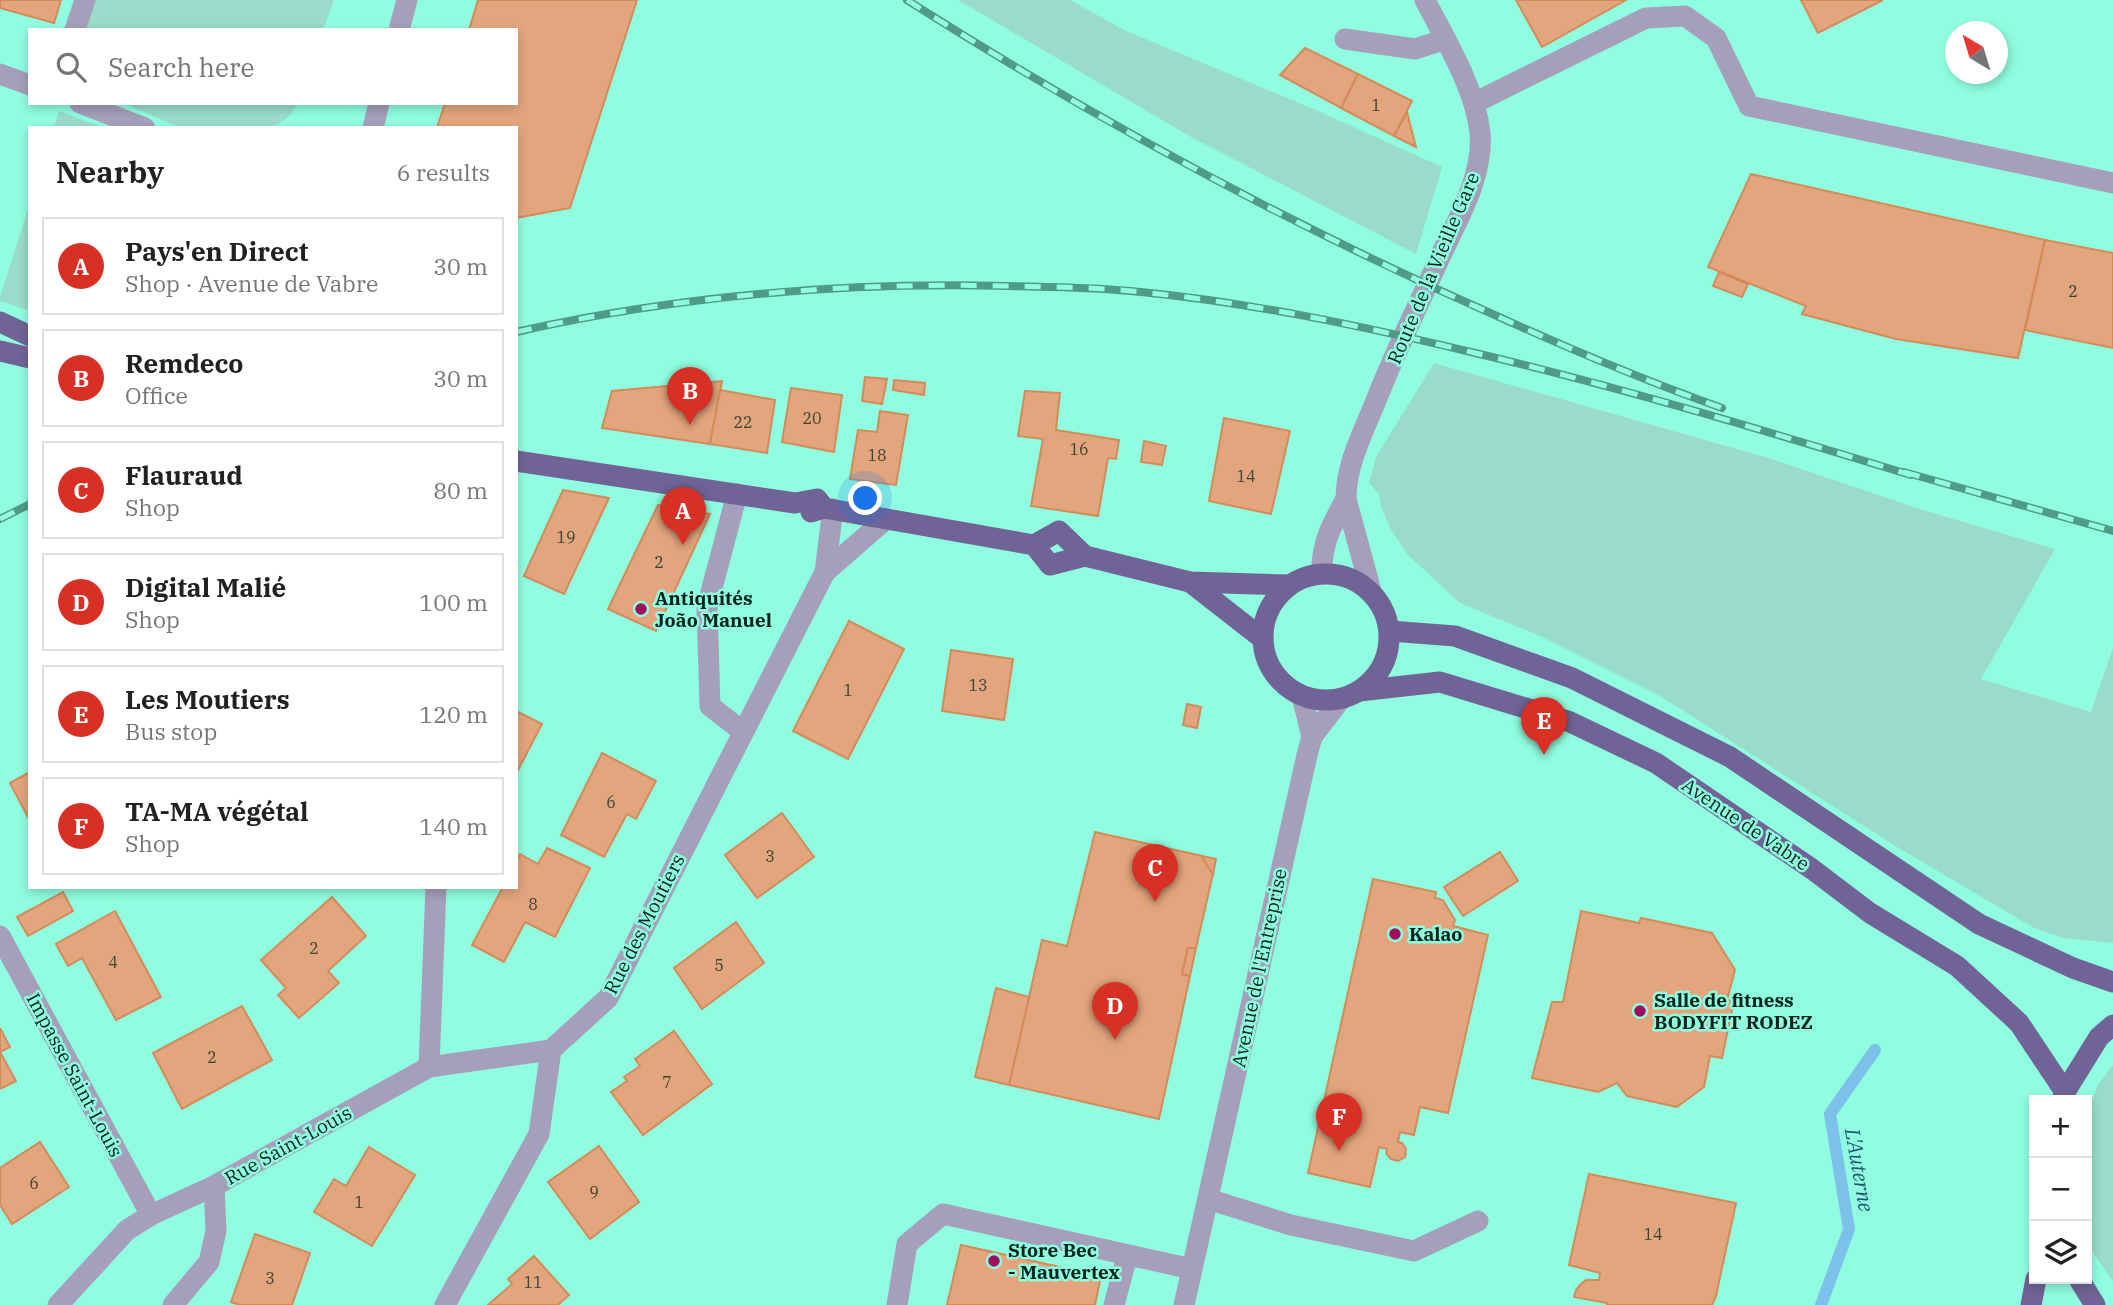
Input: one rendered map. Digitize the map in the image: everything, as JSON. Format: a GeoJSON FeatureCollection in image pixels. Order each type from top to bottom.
{"type":"FeatureCollection","features":[{"type":"Feature","properties":{"kind":"main road"},"geometry":{"type":"LineString","coordinates":[[0,322],[28,335]]}},
{"type":"Feature","properties":{"kind":"main road"},"geometry":{"type":"LineString","coordinates":[[0,351],[28,358]]}},
{"type":"Feature","properties":{"kind":"main road"},"geometry":{"type":"LineString","coordinates":[[518,461],[795,503],[808,513],[829,509],[1034,545],[1050,565],[1085,556],[1190,582],[1289,585]]}},
{"type":"Feature","properties":{"kind":"main road"},"geometry":{"type":"LineString","coordinates":[[1322,573],[1357,580],[1371,591],[1387,616],[1390,632],[1389,649],[1383,666],[1373,680],[1350,695],[1321,700],[1301,696],[1286,686],[1265,657],[1263,639],[1265,619],[1274,600],[1289,585],[1304,577],[1322,573]]}},
{"type":"Feature","properties":{"kind":"main road"},"geometry":{"type":"LineString","coordinates":[[1190,582],[1263,639]]}},
{"type":"Feature","properties":{"kind":"main road"},"geometry":{"type":"LineString","coordinates":[[1390,632],[1455,636],[1572,678],[1730,757],[1979,924],[2073,968],[2113,982]]}},
{"type":"Feature","properties":{"kind":"main road","name":"Avenue de Vabre"},"geometry":{"type":"LineString","coordinates":[[1350,695],[1440,682],[1568,722],[1656,763],[1812,870],[1870,914],[1957,966],[2019,1023],[2063,1095]]}},
{"type":"Feature","properties":{"kind":"main road"},"geometry":{"type":"LineString","coordinates":[[2065,1095],[2099,1037],[2113,1025]]}},
{"type":"Feature","properties":{"kind":"main road"},"geometry":{"type":"LineString","coordinates":[[2031,1305],[2035,1284]]}},
{"type":"Feature","properties":{"kind":"main road"},"geometry":{"type":"LineString","coordinates":[[2082,1284],[2095,1305]]}},
{"type":"Feature","properties":{"kind":"street"},"geometry":{"type":"LineString","coordinates":[[76,28],[85,0]]}},
{"type":"Feature","properties":{"kind":"street"},"geometry":{"type":"LineString","coordinates":[[400,28],[407,0]]}},
{"type":"Feature","properties":{"kind":"street","name":"Route de la Vieille Gare"},"geometry":{"type":"LineString","coordinates":[[1371,591],[1346,499],[1346,486],[1356,448],[1474,179],[1479,159],[1480,132],[1474,103],[1446,39],[1424,0]]}},
{"type":"Feature","properties":{"kind":"street"},"geometry":{"type":"LineString","coordinates":[[1474,103],[1646,18],[1685,16],[1716,38],[1749,106],[2113,183]]}},
{"type":"Feature","properties":{"kind":"street"},"geometry":{"type":"LineString","coordinates":[[1345,39],[1415,49],[1446,39]]}},
{"type":"Feature","properties":{"kind":"street"},"geometry":{"type":"LineString","coordinates":[[0,74],[28,84]]}},
{"type":"Feature","properties":{"kind":"street"},"geometry":{"type":"LineString","coordinates":[[85,105],[140,126]]}},
{"type":"Feature","properties":{"kind":"street"},"geometry":{"type":"LineString","coordinates":[[373,126],[379,105]]}},
{"type":"Feature","properties":{"kind":"street"},"geometry":{"type":"LineString","coordinates":[[737,494],[707,607],[710,706],[742,731]]}},
{"type":"Feature","properties":{"kind":"street","name":"Route de la Vieille Gare"},"geometry":{"type":"LineString","coordinates":[[1322,573],[1321,554],[1329,529],[1346,499]]}},
{"type":"Feature","properties":{"kind":"street","name":"Rue des Moutiers"},"geometry":{"type":"LineString","coordinates":[[825,572],[829,509]]}},
{"type":"Feature","properties":{"kind":"street","name":"Rue des Moutiers"},"geometry":{"type":"LineString","coordinates":[[551,1050],[608,999],[825,572],[886,519]]}},
{"type":"Feature","properties":{"kind":"street","name":"Avenue de l'Entreprise"},"geometry":{"type":"LineString","coordinates":[[1184,1305],[1293,811],[1312,737],[1350,695]]}},
{"type":"Feature","properties":{"kind":"street","name":"Avenue de l'Entreprise"},"geometry":{"type":"LineString","coordinates":[[1301,696],[1312,737]]}},
{"type":"Feature","properties":{"kind":"street"},"geometry":{"type":"LineString","coordinates":[[429,1067],[436,889]]}},
{"type":"Feature","properties":{"kind":"street","name":"Impasse Saint-Louis"},"geometry":{"type":"LineString","coordinates":[[0,936],[151,1214]]}},
{"type":"Feature","properties":{"kind":"street"},"geometry":{"type":"LineString","coordinates":[[445,1305],[538,1134],[551,1050]]}},
{"type":"Feature","properties":{"kind":"street","name":"Rue Saint-Louis"},"geometry":{"type":"LineString","coordinates":[[58,1305],[127,1230],[151,1214],[214,1186],[429,1067],[551,1050]]}},
{"type":"Feature","properties":{"kind":"street"},"geometry":{"type":"LineString","coordinates":[[173,1305],[209,1262],[216,1230],[214,1186]]}},
{"type":"Feature","properties":{"kind":"street"},"geometry":{"type":"LineString","coordinates":[[1208,1199],[1290,1225],[1414,1251],[1478,1221]]}},
{"type":"Feature","properties":{"kind":"street"},"geometry":{"type":"LineString","coordinates":[[897,1305],[907,1244],[943,1214],[1192,1269]]}},
{"type":"Feature","properties":{"kind":"street"},"geometry":{"type":"LineString","coordinates":[[1114,1305],[1127,1256]]}},
{"type":"Feature","properties":{"kind":"shaded area"},"geometry":{"type":"Polygon","coordinates":[[[94,0],[334,0],[324,28],[85,28],[94,0]]]}},
{"type":"Feature","properties":{"kind":"shaded area"},"geometry":{"type":"Polygon","coordinates":[[[958,0],[1070,0],[1124,30],[1316,110],[1442,167],[1416,254],[1191,137],[958,0]]]}},
{"type":"Feature","properties":{"kind":"shaded area"},"geometry":{"type":"Polygon","coordinates":[[[128,105],[296,105],[285,119],[272,126],[176,126],[128,105]]]}},
{"type":"Feature","properties":{"kind":"shaded area"},"geometry":{"type":"Polygon","coordinates":[[[59,111],[99,126],[55,126],[59,111]]]}},
{"type":"Feature","properties":{"kind":"shaded area"},"geometry":{"type":"Polygon","coordinates":[[[28,209],[28,310],[0,301],[28,209]]]}},
{"type":"Feature","properties":{"kind":"shaded area"},"geometry":{"type":"Polygon","coordinates":[[[1434,363],[1768,458],[1926,511],[2055,549],[1981,679],[2091,712],[2113,648],[2113,943],[2063,938],[2034,928],[1897,847],[1660,696],[1540,636],[1460,603],[1408,555],[1391,530],[1381,507],[1379,494],[1369,483],[1376,457],[1434,363]]]}},
{"type":"Feature","properties":{"kind":"shaded area"},"geometry":{"type":"Polygon","coordinates":[[[2113,1065],[2113,1281],[2092,1251],[2092,1101],[2097,1086],[2113,1065]]]}},
{"type":"Feature","properties":{"kind":"building"},"geometry":{"type":"Polygon","coordinates":[[[0,0],[61,0],[54,23],[0,8],[0,0]]]}},
{"type":"Feature","properties":{"kind":"building"},"geometry":{"type":"Polygon","coordinates":[[[478,0],[637,0],[570,208],[518,218],[518,126],[438,126],[444,105],[518,105],[518,28],[470,28],[478,0]]]}},
{"type":"Feature","properties":{"kind":"building"},"geometry":{"type":"Polygon","coordinates":[[[1516,0],[1626,0],[1542,47],[1516,0]]]}},
{"type":"Feature","properties":{"kind":"building"},"geometry":{"type":"Polygon","coordinates":[[[1801,0],[1883,0],[1818,33],[1801,0]]]}},
{"type":"Feature","properties":{"kind":"building"},"geometry":{"type":"Polygon","coordinates":[[[1305,48],[1358,74],[1341,108],[1280,75],[1305,48]]]}},
{"type":"Feature","properties":{"kind":"building"},"geometry":{"type":"Polygon","coordinates":[[[1358,74],[1412,101],[1394,136],[1341,108],[1358,74]]]}},
{"type":"Feature","properties":{"kind":"building"},"geometry":{"type":"Polygon","coordinates":[[[1407,112],[1416,147],[1394,136],[1407,112]]]}},
{"type":"Feature","properties":{"kind":"building"},"geometry":{"type":"Polygon","coordinates":[[[1751,174],[2045,240],[2018,358],[1896,339],[1802,314],[1806,306],[1708,267],[1751,174]]]}},
{"type":"Feature","properties":{"kind":"building"},"geometry":{"type":"Polygon","coordinates":[[[2045,240],[2113,253],[2113,348],[2025,330],[2045,240]]]}},
{"type":"Feature","properties":{"kind":"building"},"geometry":{"type":"Polygon","coordinates":[[[1719,272],[1748,284],[1742,297],[1713,286],[1719,272]]]}},
{"type":"Feature","properties":{"kind":"building"},"geometry":{"type":"Polygon","coordinates":[[[865,377],[887,379],[882,404],[862,401],[865,377]]]}},
{"type":"Feature","properties":{"kind":"building"},"geometry":{"type":"Polygon","coordinates":[[[894,380],[925,383],[924,395],[893,390],[894,380]]]}},
{"type":"Feature","properties":{"kind":"building"},"geometry":{"type":"Polygon","coordinates":[[[722,381],[710,444],[602,428],[612,391],[722,381]]]}},
{"type":"Feature","properties":{"kind":"building"},"geometry":{"type":"Polygon","coordinates":[[[791,388],[842,395],[834,452],[782,442],[791,388]]]}},
{"type":"Feature","properties":{"kind":"building"},"geometry":{"type":"Polygon","coordinates":[[[720,390],[775,400],[767,453],[710,444],[720,390]]]}},
{"type":"Feature","properties":{"kind":"building"},"geometry":{"type":"Polygon","coordinates":[[[1025,391],[1060,393],[1056,430],[1119,440],[1116,459],[1108,458],[1098,516],[1031,506],[1043,439],[1018,436],[1025,391]]]}},
{"type":"Feature","properties":{"kind":"building"},"geometry":{"type":"Polygon","coordinates":[[[880,411],[908,415],[896,485],[850,479],[858,430],[877,432],[880,411]]]}},
{"type":"Feature","properties":{"kind":"building"},"geometry":{"type":"Polygon","coordinates":[[[1224,418],[1290,431],[1271,514],[1209,501],[1224,418]]]}},
{"type":"Feature","properties":{"kind":"building"},"geometry":{"type":"Polygon","coordinates":[[[1144,441],[1166,446],[1162,465],[1141,462],[1144,441]]]}},
{"type":"Feature","properties":{"kind":"building"},"geometry":{"type":"Polygon","coordinates":[[[563,490],[609,498],[564,594],[524,576],[563,490]]]}},
{"type":"Feature","properties":{"kind":"building"},"geometry":{"type":"Polygon","coordinates":[[[658,505],[710,514],[656,631],[608,609],[658,505]]]}},
{"type":"Feature","properties":{"kind":"building"},"geometry":{"type":"Polygon","coordinates":[[[849,621],[904,649],[848,759],[793,731],[849,621]]]}},
{"type":"Feature","properties":{"kind":"building"},"geometry":{"type":"Polygon","coordinates":[[[951,650],[1013,659],[1004,720],[942,711],[951,650]]]}},
{"type":"Feature","properties":{"kind":"building"},"geometry":{"type":"Polygon","coordinates":[[[1187,704],[1201,707],[1197,728],[1183,725],[1187,704]]]}},
{"type":"Feature","properties":{"kind":"building"},"geometry":{"type":"Polygon","coordinates":[[[518,712],[542,724],[518,770],[518,712]]]}},
{"type":"Feature","properties":{"kind":"building"},"geometry":{"type":"Polygon","coordinates":[[[602,753],[656,781],[636,819],[627,814],[604,857],[561,835],[602,753]]]}},
{"type":"Feature","properties":{"kind":"building"},"geometry":{"type":"Polygon","coordinates":[[[28,773],[28,817],[10,783],[28,773]]]}},
{"type":"Feature","properties":{"kind":"building"},"geometry":{"type":"Polygon","coordinates":[[[782,813],[814,857],[757,898],[725,855],[782,813]]]}},
{"type":"Feature","properties":{"kind":"building"},"geometry":{"type":"Polygon","coordinates":[[[1095,832],[1202,856],[1213,874],[1196,948],[1188,948],[1182,974],[1190,976],[1159,1119],[1009,1085],[1042,940],[1067,946],[1095,832]]]}},
{"type":"Feature","properties":{"kind":"building"},"geometry":{"type":"Polygon","coordinates":[[[547,848],[590,868],[555,937],[525,922],[504,962],[472,945],[502,889],[518,889],[520,854],[538,864],[547,848]]]}},
{"type":"Feature","properties":{"kind":"building"},"geometry":{"type":"Polygon","coordinates":[[[1500,852],[1518,881],[1463,916],[1444,887],[1500,852]]]}},
{"type":"Feature","properties":{"kind":"building"},"geometry":{"type":"Polygon","coordinates":[[[1202,856],[1216,859],[1213,874],[1206,864],[1202,856]]]}},
{"type":"Feature","properties":{"kind":"building"},"geometry":{"type":"Polygon","coordinates":[[[1373,879],[1436,892],[1435,898],[1443,900],[1455,920],[1453,926],[1488,935],[1448,1113],[1420,1107],[1414,1135],[1400,1132],[1398,1142],[1406,1149],[1405,1157],[1398,1161],[1391,1159],[1386,1153],[1387,1149],[1379,1147],[1370,1187],[1308,1173],[1373,879]]]}},
{"type":"Feature","properties":{"kind":"building"},"geometry":{"type":"Polygon","coordinates":[[[63,892],[73,911],[28,936],[17,917],[63,892]]]}},
{"type":"Feature","properties":{"kind":"building"},"geometry":{"type":"Polygon","coordinates":[[[332,897],[366,936],[328,971],[339,983],[299,1018],[278,995],[286,988],[261,960],[332,897]]]}},
{"type":"Feature","properties":{"kind":"building"},"geometry":{"type":"Polygon","coordinates":[[[115,911],[161,997],[116,1020],[82,958],[68,966],[56,944],[115,911]]]}},
{"type":"Feature","properties":{"kind":"building"},"geometry":{"type":"Polygon","coordinates":[[[1581,911],[1639,923],[1641,918],[1712,933],[1735,970],[1727,1000],[1734,1001],[1722,1058],[1710,1056],[1704,1087],[1677,1107],[1627,1096],[1617,1083],[1598,1092],[1532,1078],[1552,1002],[1563,1002],[1581,911]]]}},
{"type":"Feature","properties":{"kind":"building"},"geometry":{"type":"Polygon","coordinates":[[[736,922],[764,963],[702,1009],[674,968],[736,922]]]}},
{"type":"Feature","properties":{"kind":"building"},"geometry":{"type":"Polygon","coordinates":[[[1188,948],[1196,948],[1190,976],[1182,974],[1188,948]]]}},
{"type":"Feature","properties":{"kind":"building"},"geometry":{"type":"Polygon","coordinates":[[[996,988],[1029,997],[1009,1085],[975,1077],[996,988]]]}},
{"type":"Feature","properties":{"kind":"building"},"geometry":{"type":"Polygon","coordinates":[[[242,1006],[272,1060],[182,1109],[153,1053],[242,1006]]]}},
{"type":"Feature","properties":{"kind":"building"},"geometry":{"type":"Polygon","coordinates":[[[0,1028],[10,1047],[0,1052],[0,1028]]]}},
{"type":"Feature","properties":{"kind":"building"},"geometry":{"type":"Polygon","coordinates":[[[674,1031],[712,1084],[643,1135],[611,1092],[627,1081],[624,1077],[640,1066],[635,1059],[674,1031]]]}},
{"type":"Feature","properties":{"kind":"building"},"geometry":{"type":"Polygon","coordinates":[[[0,1052],[16,1081],[0,1089],[0,1052]]]}},
{"type":"Feature","properties":{"kind":"building"},"geometry":{"type":"Polygon","coordinates":[[[40,1142],[69,1187],[12,1224],[0,1205],[0,1168],[40,1142]]]}},
{"type":"Feature","properties":{"kind":"building"},"geometry":{"type":"Polygon","coordinates":[[[599,1146],[639,1202],[590,1239],[548,1182],[599,1146]]]}},
{"type":"Feature","properties":{"kind":"building"},"geometry":{"type":"Polygon","coordinates":[[[369,1147],[415,1175],[372,1246],[314,1212],[334,1179],[346,1186],[369,1147]]]}},
{"type":"Feature","properties":{"kind":"building"},"geometry":{"type":"Polygon","coordinates":[[[1589,1174],[1736,1203],[1712,1305],[1607,1305],[1574,1297],[1581,1284],[1586,1280],[1599,1280],[1600,1273],[1569,1265],[1589,1174]]]}},
{"type":"Feature","properties":{"kind":"building"},"geometry":{"type":"Polygon","coordinates":[[[255,1234],[310,1253],[292,1305],[240,1305],[231,1302],[255,1234]]]}},
{"type":"Feature","properties":{"kind":"building","name":"Store Bec - Mauvertex"},"geometry":{"type":"Polygon","coordinates":[[[961,1245],[1101,1276],[1095,1305],[947,1305],[961,1245]]]}},
{"type":"Feature","properties":{"kind":"building"},"geometry":{"type":"Polygon","coordinates":[[[534,1256],[569,1295],[558,1305],[488,1305],[512,1284],[508,1279],[534,1256]]]}},
{"type":"Feature","properties":{"kind":"waterway","name":"L'Auterne"},"geometry":{"type":"LineString","coordinates":[[1821,1305],[1849,1229],[1830,1114],[1875,1050]]}},
{"type":"Feature","properties":{"kind":"railway"},"geometry":{"type":"LineString","coordinates":[[907,0],[1119,127],[1264,205],[1413,278],[1546,338],[1722,408]]}},
{"type":"Feature","properties":{"kind":"railway"},"geometry":{"type":"LineString","coordinates":[[518,332],[637,309],[821,289],[944,285],[1141,292],[1307,316],[1471,352],[1637,395],[1911,475]]}},
{"type":"Feature","properties":{"kind":"railway"},"geometry":{"type":"LineString","coordinates":[[1904,472],[2113,531]]}},
{"type":"Feature","properties":{"kind":"railway"},"geometry":{"type":"LineString","coordinates":[[0,519],[28,505]]}},
{"type":"Feature","properties":{"kind":"place","name":"Remdeco"},"geometry":{"type":"Point","coordinates":[690,425]}},
{"type":"Feature","properties":{"kind":"place","name":"Pays'en Direct"},"geometry":{"type":"Point","coordinates":[683,545]}},
{"type":"Feature","properties":{"kind":"place","name":"Antiquités João Manuel"},"geometry":{"type":"Point","coordinates":[641,609]}},
{"type":"Feature","properties":{"kind":"place","name":"Les Moutiers"},"geometry":{"type":"Point","coordinates":[1544,755]}},
{"type":"Feature","properties":{"kind":"place","name":"Flauraud"},"geometry":{"type":"Point","coordinates":[1155,902]}},
{"type":"Feature","properties":{"kind":"place","name":"Kalao"},"geometry":{"type":"Point","coordinates":[1395,934]}},
{"type":"Feature","properties":{"kind":"place","name":"Salle de fitness BODYFIT RODEZ"},"geometry":{"type":"Point","coordinates":[1640,1011]}},
{"type":"Feature","properties":{"kind":"place","name":"Digital Malié"},"geometry":{"type":"Point","coordinates":[1115,1040]}},
{"type":"Feature","properties":{"kind":"place","name":"TA-MA végétal"},"geometry":{"type":"Point","coordinates":[1339,1151]}},
{"type":"Feature","properties":{"kind":"place","name":"Store Bec - Mauvertex"},"geometry":{"type":"Point","coordinates":[994,1261]}}]}
